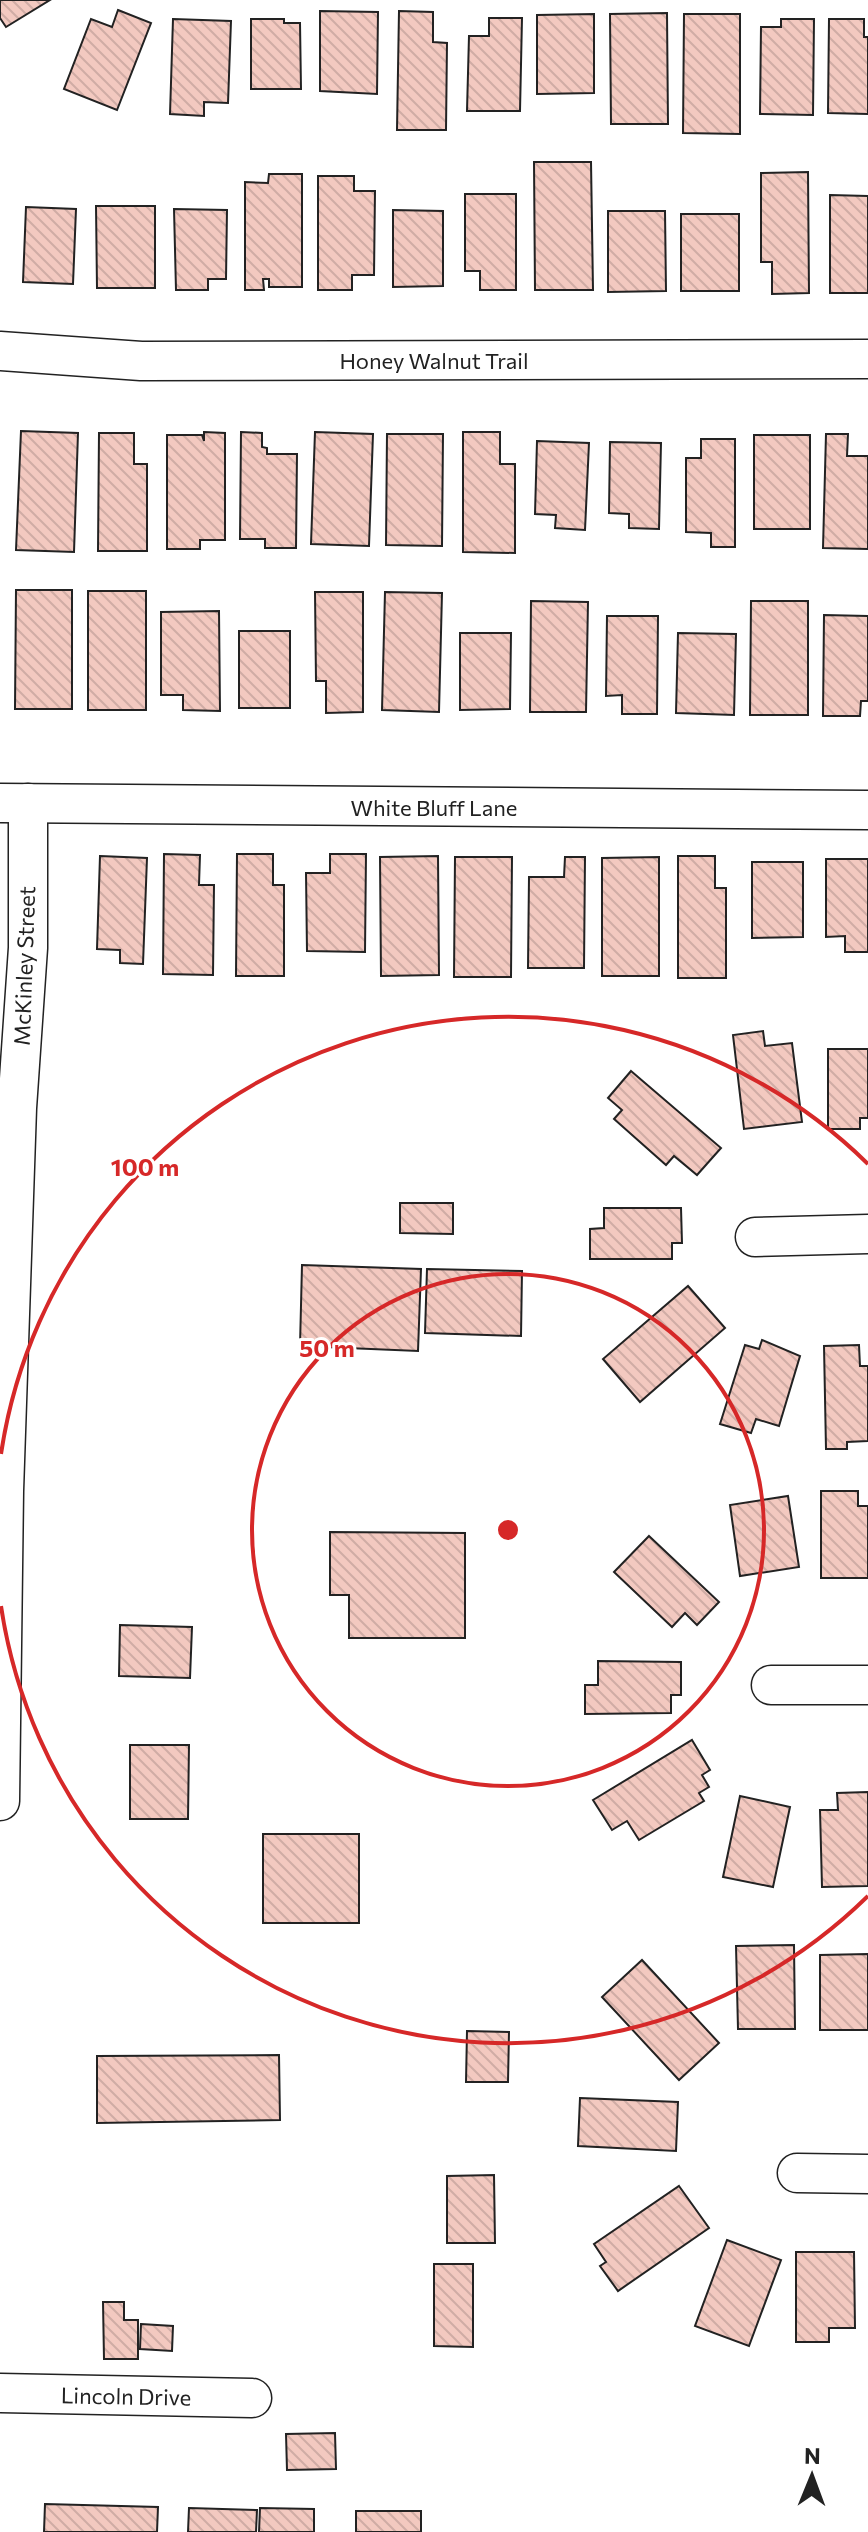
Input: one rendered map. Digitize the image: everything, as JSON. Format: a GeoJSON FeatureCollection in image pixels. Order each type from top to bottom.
{"type":"FeatureCollection","features":[{"type":"Feature","properties":{"kind":"street","name":"Honey Walnut Trail"},"geometry":{"type":"LineString","coordinates":[[0,351],[141,361],[868,359]]}},
{"type":"Feature","properties":{"kind":"street","name":"White Bluff Lane"},"geometry":{"type":"LineString","coordinates":[[14,803],[868,810]]}},
{"type":"Feature","properties":{"kind":"street","name":"McKinley Street"},"geometry":{"type":"LineString","coordinates":[[0,1801],[2,1491],[17,1108],[28,948],[14,803]]}},
{"type":"Feature","properties":{"kind":"street"},"geometry":{"type":"LineString","coordinates":[[755,1237],[868,1234]]}},
{"type":"Feature","properties":{"kind":"street"},"geometry":{"type":"LineString","coordinates":[[771,1685],[868,1685]]}},
{"type":"Feature","properties":{"kind":"street"},"geometry":{"type":"LineString","coordinates":[[797,2173],[868,2174]]}},
{"type":"Feature","properties":{"kind":"street","name":"Lincoln Drive"},"geometry":{"type":"LineString","coordinates":[[0,2393],[252,2398]]}},
{"type":"Feature","properties":{"kind":"building"},"geometry":{"type":"Polygon","coordinates":[[[0,0],[50,0],[6,27],[0,18],[0,0]]]}},
{"type":"Feature","properties":{"kind":"building"},"geometry":{"type":"Polygon","coordinates":[[[118,10],[151,23],[117,110],[64,89],[91,19],[112,27],[118,10]]]}},
{"type":"Feature","properties":{"kind":"building"},"geometry":{"type":"Polygon","coordinates":[[[320,11],[378,12],[377,94],[320,91],[320,11]]]}},
{"type":"Feature","properties":{"kind":"building"},"geometry":{"type":"Polygon","coordinates":[[[399,11],[433,12],[433,42],[447,43],[446,130],[397,130],[399,11]]]}},
{"type":"Feature","properties":{"kind":"building"},"geometry":{"type":"Polygon","coordinates":[[[667,13],[668,124],[611,124],[610,14],[667,13]]]}},
{"type":"Feature","properties":{"kind":"building"},"geometry":{"type":"Polygon","coordinates":[[[594,14],[594,93],[537,94],[537,15],[594,14]]]}},
{"type":"Feature","properties":{"kind":"building"},"geometry":{"type":"Polygon","coordinates":[[[684,14],[740,14],[740,134],[683,133],[684,14]]]}},
{"type":"Feature","properties":{"kind":"building"},"geometry":{"type":"Polygon","coordinates":[[[489,18],[522,18],[520,111],[467,111],[469,36],[489,36],[489,18]]]}},
{"type":"Feature","properties":{"kind":"building"},"geometry":{"type":"Polygon","coordinates":[[[173,19],[231,21],[228,103],[204,102],[204,116],[170,114],[173,19]]]}},
{"type":"Feature","properties":{"kind":"building"},"geometry":{"type":"Polygon","coordinates":[[[251,19],[284,19],[284,23],[300,23],[301,89],[251,89],[251,19]]]}},
{"type":"Feature","properties":{"kind":"building"},"geometry":{"type":"Polygon","coordinates":[[[781,19],[814,19],[813,115],[760,114],[761,27],[781,27],[781,19]]]}},
{"type":"Feature","properties":{"kind":"building"},"geometry":{"type":"Polygon","coordinates":[[[829,19],[864,19],[864,37],[868,37],[868,114],[828,113],[829,19]]]}},
{"type":"Feature","properties":{"kind":"building"},"geometry":{"type":"Polygon","coordinates":[[[534,162],[591,162],[593,290],[535,290],[534,162]]]}},
{"type":"Feature","properties":{"kind":"building"},"geometry":{"type":"Polygon","coordinates":[[[808,172],[809,293],[772,294],[772,262],[761,262],[761,173],[808,172]]]}},
{"type":"Feature","properties":{"kind":"building"},"geometry":{"type":"Polygon","coordinates":[[[269,174],[302,174],[302,287],[269,287],[269,279],[263,279],[264,290],[245,290],[245,182],[268,183],[269,174]]]}},
{"type":"Feature","properties":{"kind":"building"},"geometry":{"type":"Polygon","coordinates":[[[318,176],[354,176],[354,191],[375,191],[374,275],[352,275],[352,290],[318,290],[318,176]]]}},
{"type":"Feature","properties":{"kind":"building"},"geometry":{"type":"Polygon","coordinates":[[[465,194],[516,194],[516,290],[480,290],[480,271],[465,271],[465,194]]]}},
{"type":"Feature","properties":{"kind":"building"},"geometry":{"type":"Polygon","coordinates":[[[830,195],[868,196],[868,293],[830,293],[830,195]]]}},
{"type":"Feature","properties":{"kind":"building"},"geometry":{"type":"Polygon","coordinates":[[[96,206],[155,206],[155,288],[97,288],[96,206]]]}},
{"type":"Feature","properties":{"kind":"building"},"geometry":{"type":"Polygon","coordinates":[[[26,207],[76,209],[73,284],[23,282],[26,207]]]}},
{"type":"Feature","properties":{"kind":"building"},"geometry":{"type":"Polygon","coordinates":[[[174,209],[227,210],[226,279],[208,279],[208,290],[176,290],[174,209]]]}},
{"type":"Feature","properties":{"kind":"building"},"geometry":{"type":"Polygon","coordinates":[[[393,210],[443,211],[443,286],[393,287],[393,210]]]}},
{"type":"Feature","properties":{"kind":"building"},"geometry":{"type":"Polygon","coordinates":[[[608,211],[665,211],[666,291],[608,292],[608,211]]]}},
{"type":"Feature","properties":{"kind":"building"},"geometry":{"type":"Polygon","coordinates":[[[681,214],[739,214],[739,291],[681,291],[681,214]]]}},
{"type":"Feature","properties":{"kind":"building"},"geometry":{"type":"Polygon","coordinates":[[[21,431],[78,433],[74,552],[16,550],[21,431]]]}},
{"type":"Feature","properties":{"kind":"building"},"geometry":{"type":"Polygon","coordinates":[[[204,432],[225,433],[225,540],[200,540],[200,549],[167,549],[167,435],[202,435],[204,441],[204,432]]]}},
{"type":"Feature","properties":{"kind":"building"},"geometry":{"type":"Polygon","coordinates":[[[241,432],[262,433],[262,447],[267,448],[267,454],[297,454],[296,548],[265,548],[265,539],[240,539],[241,432]]]}},
{"type":"Feature","properties":{"kind":"building"},"geometry":{"type":"Polygon","coordinates":[[[315,432],[373,434],[369,546],[311,544],[315,432]]]}},
{"type":"Feature","properties":{"kind":"building"},"geometry":{"type":"Polygon","coordinates":[[[463,432],[500,432],[500,464],[515,464],[515,553],[463,552],[463,432]]]}},
{"type":"Feature","properties":{"kind":"building"},"geometry":{"type":"Polygon","coordinates":[[[99,433],[134,433],[134,464],[147,464],[147,551],[98,551],[99,433]]]}},
{"type":"Feature","properties":{"kind":"building"},"geometry":{"type":"Polygon","coordinates":[[[387,434],[443,434],[442,546],[386,545],[387,434]]]}},
{"type":"Feature","properties":{"kind":"building"},"geometry":{"type":"Polygon","coordinates":[[[826,434],[848,434],[847,456],[868,456],[868,549],[823,548],[826,434]]]}},
{"type":"Feature","properties":{"kind":"building"},"geometry":{"type":"Polygon","coordinates":[[[754,435],[810,435],[810,529],[754,529],[754,435]]]}},
{"type":"Feature","properties":{"kind":"building"},"geometry":{"type":"Polygon","coordinates":[[[701,439],[735,439],[735,547],[711,547],[711,533],[686,532],[686,458],[701,458],[701,439]]]}},
{"type":"Feature","properties":{"kind":"building"},"geometry":{"type":"Polygon","coordinates":[[[537,441],[589,443],[585,530],[555,528],[556,515],[535,514],[537,441]]]}},
{"type":"Feature","properties":{"kind":"building"},"geometry":{"type":"Polygon","coordinates":[[[610,442],[661,443],[659,529],[629,528],[629,514],[609,513],[610,442]]]}},
{"type":"Feature","properties":{"kind":"building"},"geometry":{"type":"Polygon","coordinates":[[[16,590],[72,590],[72,709],[15,709],[16,590]]]}},
{"type":"Feature","properties":{"kind":"building"},"geometry":{"type":"Polygon","coordinates":[[[88,591],[146,591],[146,710],[88,710],[88,591]]]}},
{"type":"Feature","properties":{"kind":"building"},"geometry":{"type":"Polygon","coordinates":[[[315,592],[363,592],[363,712],[326,713],[326,681],[316,681],[315,592]]]}},
{"type":"Feature","properties":{"kind":"building"},"geometry":{"type":"Polygon","coordinates":[[[385,592],[442,593],[439,712],[382,710],[385,592]]]}},
{"type":"Feature","properties":{"kind":"building"},"geometry":{"type":"Polygon","coordinates":[[[531,601],[588,602],[586,712],[530,712],[531,601]]]}},
{"type":"Feature","properties":{"kind":"building"},"geometry":{"type":"Polygon","coordinates":[[[751,601],[808,601],[808,715],[750,715],[751,601]]]}},
{"type":"Feature","properties":{"kind":"building"},"geometry":{"type":"Polygon","coordinates":[[[219,611],[220,711],[183,710],[183,695],[161,695],[161,612],[219,611]]]}},
{"type":"Feature","properties":{"kind":"building"},"geometry":{"type":"Polygon","coordinates":[[[824,615],[868,616],[868,701],[861,701],[860,716],[823,716],[824,615]]]}},
{"type":"Feature","properties":{"kind":"building"},"geometry":{"type":"Polygon","coordinates":[[[607,616],[658,616],[657,714],[622,714],[622,695],[606,696],[607,616]]]}},
{"type":"Feature","properties":{"kind":"building"},"geometry":{"type":"Polygon","coordinates":[[[239,631],[290,631],[290,708],[239,708],[239,631]]]}},
{"type":"Feature","properties":{"kind":"building"},"geometry":{"type":"Polygon","coordinates":[[[460,633],[511,633],[510,709],[460,710],[460,633]]]}},
{"type":"Feature","properties":{"kind":"building"},"geometry":{"type":"Polygon","coordinates":[[[678,633],[736,634],[734,715],[676,713],[678,633]]]}},
{"type":"Feature","properties":{"kind":"building"},"geometry":{"type":"Polygon","coordinates":[[[164,854],[200,855],[199,885],[214,885],[213,975],[163,974],[164,854]]]}},
{"type":"Feature","properties":{"kind":"building"},"geometry":{"type":"Polygon","coordinates":[[[237,854],[273,854],[273,885],[284,885],[284,976],[236,976],[237,854]]]}},
{"type":"Feature","properties":{"kind":"building"},"geometry":{"type":"Polygon","coordinates":[[[330,854],[366,854],[365,952],[307,951],[306,873],[330,873],[330,854]]]}},
{"type":"Feature","properties":{"kind":"building"},"geometry":{"type":"Polygon","coordinates":[[[100,856],[147,858],[143,964],[120,963],[120,950],[97,949],[100,856]]]}},
{"type":"Feature","properties":{"kind":"building"},"geometry":{"type":"Polygon","coordinates":[[[438,856],[439,975],[381,976],[380,857],[438,856]]]}},
{"type":"Feature","properties":{"kind":"building"},"geometry":{"type":"Polygon","coordinates":[[[678,856],[715,856],[715,888],[726,888],[726,978],[678,978],[678,856]]]}},
{"type":"Feature","properties":{"kind":"building"},"geometry":{"type":"Polygon","coordinates":[[[455,857],[512,857],[511,977],[454,977],[455,857]]]}},
{"type":"Feature","properties":{"kind":"building"},"geometry":{"type":"Polygon","coordinates":[[[565,857],[585,857],[584,968],[528,968],[529,877],[564,877],[565,857]]]}},
{"type":"Feature","properties":{"kind":"building"},"geometry":{"type":"Polygon","coordinates":[[[659,857],[659,976],[602,976],[602,858],[659,857]]]}},
{"type":"Feature","properties":{"kind":"building"},"geometry":{"type":"Polygon","coordinates":[[[826,859],[868,859],[868,952],[845,952],[845,936],[826,937],[826,859]]]}},
{"type":"Feature","properties":{"kind":"building"},"geometry":{"type":"Polygon","coordinates":[[[752,862],[803,862],[803,937],[752,938],[752,862]]]}},
{"type":"Feature","properties":{"kind":"building"},"geometry":{"type":"Polygon","coordinates":[[[763,1031],[765,1046],[792,1043],[802,1122],[744,1129],[733,1035],[763,1031]]]}},
{"type":"Feature","properties":{"kind":"building"},"geometry":{"type":"Polygon","coordinates":[[[828,1049],[868,1049],[868,1118],[860,1118],[860,1129],[828,1129],[828,1049]]]}},
{"type":"Feature","properties":{"kind":"building"},"geometry":{"type":"Polygon","coordinates":[[[631,1071],[721,1148],[697,1175],[674,1156],[666,1165],[614,1119],[622,1110],[608,1098],[631,1071]]]}},
{"type":"Feature","properties":{"kind":"building"},"geometry":{"type":"Polygon","coordinates":[[[400,1203],[453,1203],[453,1234],[400,1233],[400,1203]]]}},
{"type":"Feature","properties":{"kind":"building"},"geometry":{"type":"Polygon","coordinates":[[[604,1208],[681,1208],[682,1243],[672,1243],[672,1259],[590,1259],[590,1229],[604,1228],[604,1208]]]}},
{"type":"Feature","properties":{"kind":"building"},"geometry":{"type":"Polygon","coordinates":[[[302,1265],[421,1269],[418,1351],[300,1346],[302,1265]]]}},
{"type":"Feature","properties":{"kind":"building"},"geometry":{"type":"Polygon","coordinates":[[[427,1269],[522,1271],[521,1336],[425,1333],[427,1269]]]}},
{"type":"Feature","properties":{"kind":"building"},"geometry":{"type":"Polygon","coordinates":[[[688,1286],[725,1328],[640,1402],[603,1359],[688,1286]]]}},
{"type":"Feature","properties":{"kind":"building"},"geometry":{"type":"Polygon","coordinates":[[[762,1340],[800,1356],[779,1426],[756,1419],[751,1433],[720,1424],[745,1345],[759,1349],[762,1340]]]}},
{"type":"Feature","properties":{"kind":"building"},"geometry":{"type":"Polygon","coordinates":[[[859,1345],[860,1366],[868,1366],[868,1441],[847,1442],[847,1449],[826,1449],[824,1346],[859,1345]]]}},
{"type":"Feature","properties":{"kind":"building"},"geometry":{"type":"Polygon","coordinates":[[[821,1491],[858,1491],[858,1506],[868,1506],[868,1578],[821,1578],[821,1491]]]}},
{"type":"Feature","properties":{"kind":"building"},"geometry":{"type":"Polygon","coordinates":[[[788,1496],[799,1567],[740,1576],[730,1505],[788,1496]]]}},
{"type":"Feature","properties":{"kind":"building"},"geometry":{"type":"Polygon","coordinates":[[[330,1532],[465,1533],[465,1638],[349,1638],[349,1595],[330,1595],[330,1532]]]}},
{"type":"Feature","properties":{"kind":"building"},"geometry":{"type":"Polygon","coordinates":[[[649,1536],[719,1602],[697,1625],[685,1613],[672,1627],[614,1572],[649,1536]]]}},
{"type":"Feature","properties":{"kind":"building"},"geometry":{"type":"Polygon","coordinates":[[[120,1625],[192,1627],[190,1678],[119,1676],[120,1625]]]}},
{"type":"Feature","properties":{"kind":"building"},"geometry":{"type":"Polygon","coordinates":[[[598,1661],[681,1662],[681,1695],[671,1695],[671,1713],[585,1714],[585,1685],[598,1685],[598,1661]]]}},
{"type":"Feature","properties":{"kind":"building"},"geometry":{"type":"Polygon","coordinates":[[[692,1740],[710,1770],[702,1775],[709,1787],[699,1793],[704,1801],[639,1840],[627,1821],[612,1830],[593,1800],[692,1740]]]}},
{"type":"Feature","properties":{"kind":"building"},"geometry":{"type":"Polygon","coordinates":[[[130,1745],[189,1745],[188,1819],[130,1819],[130,1745]]]}},
{"type":"Feature","properties":{"kind":"building"},"geometry":{"type":"Polygon","coordinates":[[[868,1792],[868,1886],[822,1887],[820,1810],[838,1810],[837,1793],[868,1792]]]}},
{"type":"Feature","properties":{"kind":"building"},"geometry":{"type":"Polygon","coordinates":[[[740,1796],[790,1807],[773,1887],[723,1877],[740,1796]]]}},
{"type":"Feature","properties":{"kind":"building"},"geometry":{"type":"Polygon","coordinates":[[[263,1834],[359,1834],[359,1923],[263,1923],[263,1834]]]}},
{"type":"Feature","properties":{"kind":"building"},"geometry":{"type":"Polygon","coordinates":[[[794,1945],[795,2029],[738,2029],[736,1946],[794,1945]]]}},
{"type":"Feature","properties":{"kind":"building"},"geometry":{"type":"Polygon","coordinates":[[[868,1954],[868,2030],[820,2030],[820,1955],[868,1954]]]}},
{"type":"Feature","properties":{"kind":"building"},"geometry":{"type":"Polygon","coordinates":[[[642,1960],[719,2043],[679,2080],[602,1997],[642,1960]]]}},
{"type":"Feature","properties":{"kind":"building"},"geometry":{"type":"Polygon","coordinates":[[[467,2031],[509,2032],[508,2082],[466,2082],[467,2031]]]}},
{"type":"Feature","properties":{"kind":"building"},"geometry":{"type":"Polygon","coordinates":[[[279,2055],[280,2120],[97,2123],[97,2056],[279,2055]]]}},
{"type":"Feature","properties":{"kind":"building"},"geometry":{"type":"Polygon","coordinates":[[[580,2098],[678,2102],[676,2151],[578,2146],[580,2098]]]}},
{"type":"Feature","properties":{"kind":"building"},"geometry":{"type":"Polygon","coordinates":[[[494,2175],[495,2243],[447,2243],[447,2176],[494,2175]]]}},
{"type":"Feature","properties":{"kind":"building"},"geometry":{"type":"Polygon","coordinates":[[[679,2186],[709,2228],[618,2291],[600,2266],[606,2262],[594,2244],[679,2186]]]}},
{"type":"Feature","properties":{"kind":"building"},"geometry":{"type":"Polygon","coordinates":[[[727,2240],[781,2260],[749,2346],[695,2326],[727,2240]]]}},
{"type":"Feature","properties":{"kind":"building"},"geometry":{"type":"Polygon","coordinates":[[[796,2252],[854,2252],[855,2328],[829,2328],[829,2342],[796,2342],[796,2252]]]}},
{"type":"Feature","properties":{"kind":"building"},"geometry":{"type":"Polygon","coordinates":[[[434,2264],[473,2264],[473,2347],[434,2346],[434,2264]]]}},
{"type":"Feature","properties":{"kind":"building"},"geometry":{"type":"Polygon","coordinates":[[[103,2302],[124,2302],[124,2320],[138,2320],[138,2359],[104,2359],[103,2302]]]}},
{"type":"Feature","properties":{"kind":"building"},"geometry":{"type":"Polygon","coordinates":[[[141,2324],[173,2326],[172,2351],[140,2349],[141,2324]]]}},
{"type":"Feature","properties":{"kind":"building"},"geometry":{"type":"Polygon","coordinates":[[[335,2433],[336,2469],[287,2470],[286,2434],[335,2433]]]}},
{"type":"Feature","properties":{"kind":"building"},"geometry":{"type":"Polygon","coordinates":[[[45,2504],[158,2507],[157,2532],[44,2532],[45,2504]]]}},
{"type":"Feature","properties":{"kind":"building"},"geometry":{"type":"Polygon","coordinates":[[[189,2508],[257,2510],[256,2532],[188,2532],[189,2508]]]}},
{"type":"Feature","properties":{"kind":"building"},"geometry":{"type":"Polygon","coordinates":[[[260,2508],[314,2509],[314,2532],[259,2532],[260,2508]]]}},
{"type":"Feature","properties":{"kind":"building"},"geometry":{"type":"Polygon","coordinates":[[[356,2511],[421,2511],[421,2532],[356,2532],[356,2511]]]}}]}
